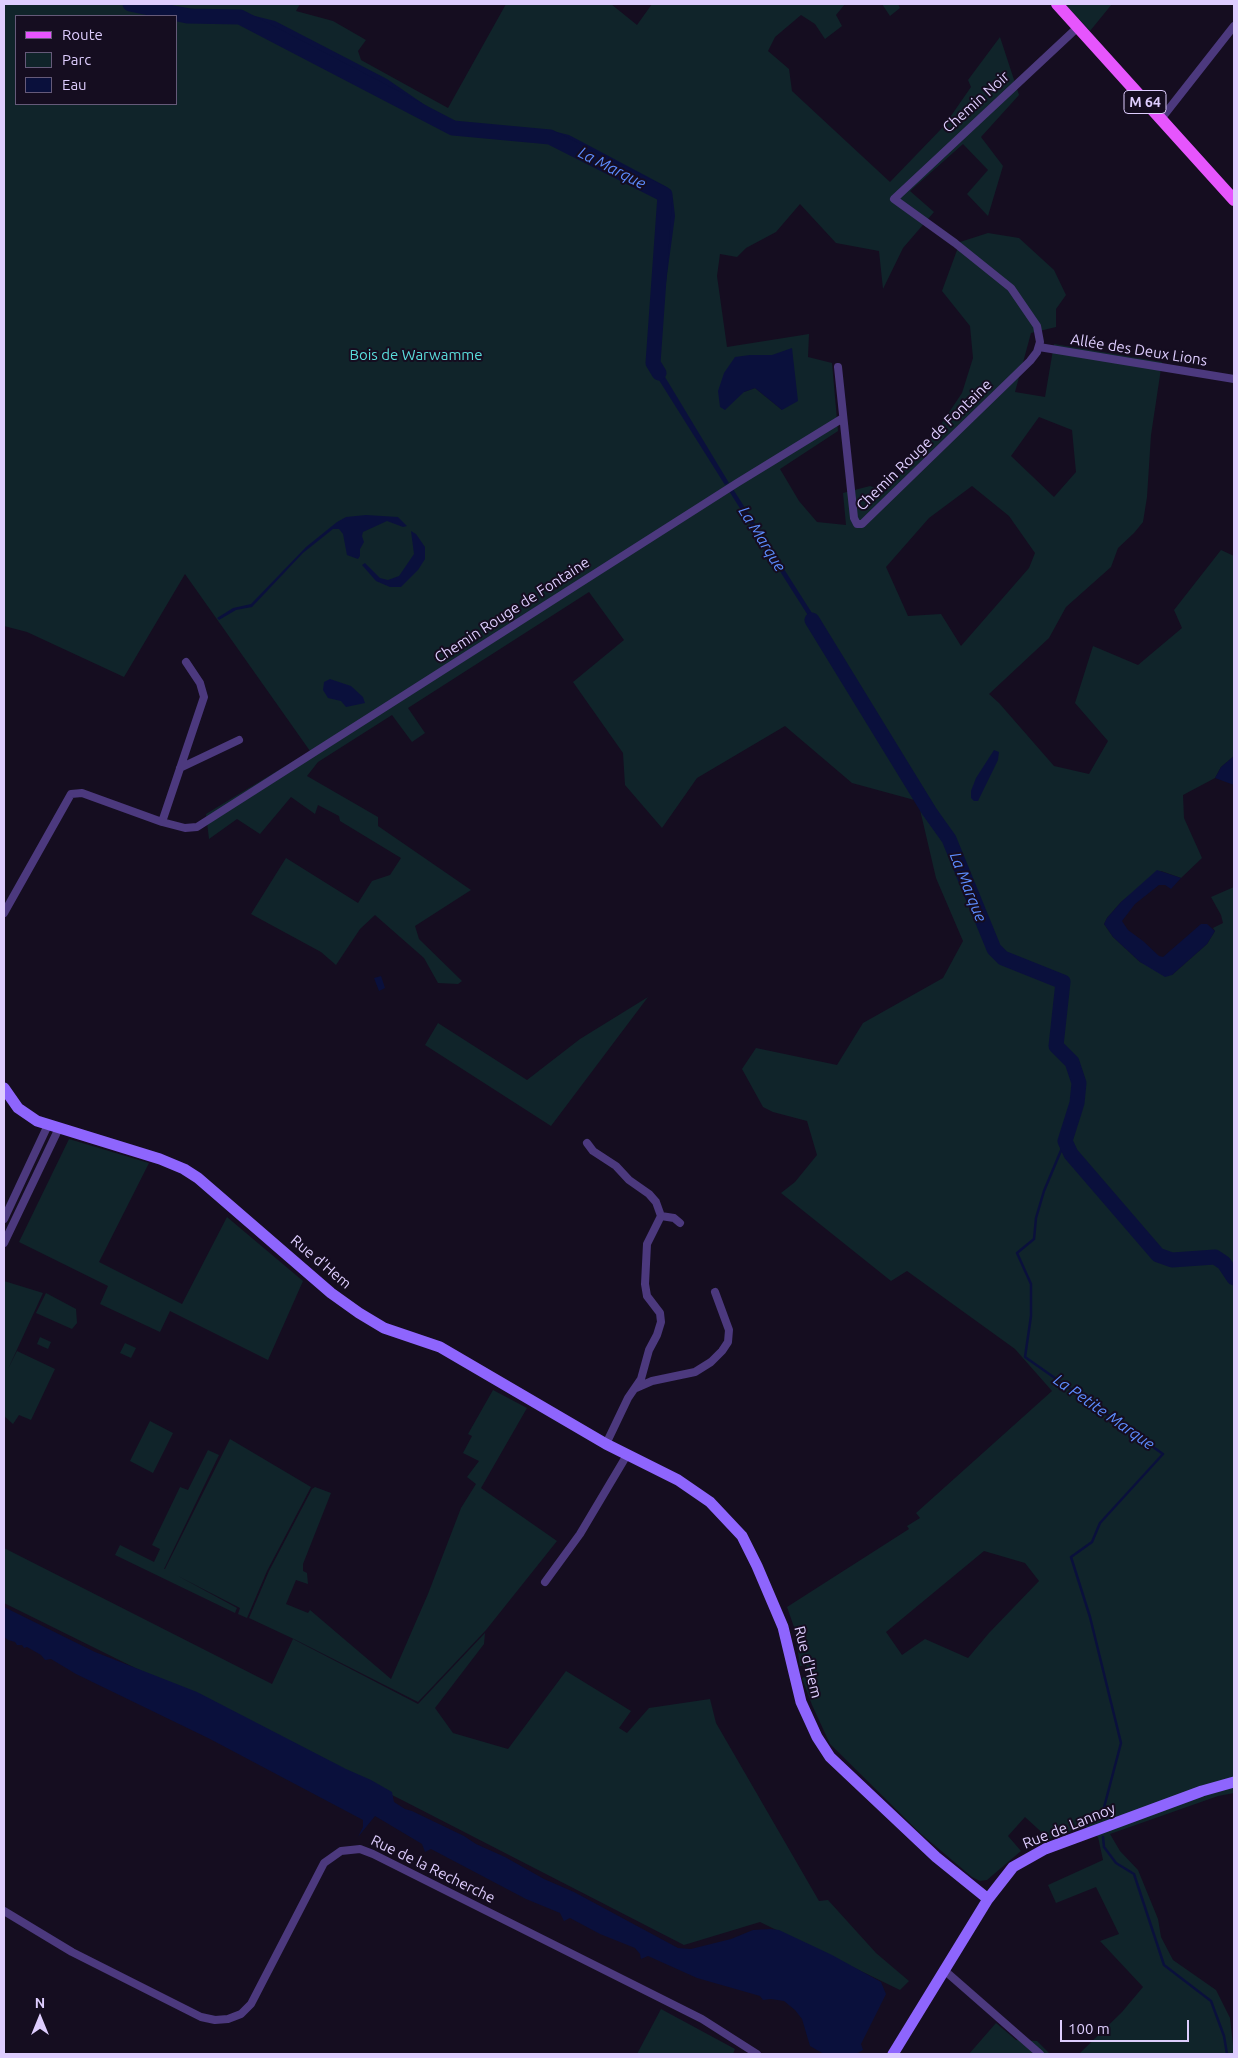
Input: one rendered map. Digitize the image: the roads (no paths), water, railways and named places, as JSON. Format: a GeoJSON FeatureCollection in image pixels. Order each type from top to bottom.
{"type":"FeatureCollection","features":[{"type":"Feature","properties":{"kind":"main road","name":"M 64"},"geometry":{"type":"LineString","coordinates":[[1057,4],[1234,200]]}},
{"type":"Feature","properties":{"kind":"street"},"geometry":{"type":"LineString","coordinates":[[1161,119],[1234,26]]}},
{"type":"Feature","properties":{"kind":"street","name":"Chemin Noir"},"geometry":{"type":"LineString","coordinates":[[1040,347],[1040,336],[1037,326],[1011,288],[955,243],[894,198],[1078,27]]}},
{"type":"Feature","properties":{"kind":"street","name":"Allée des Deux Lions"},"geometry":{"type":"LineString","coordinates":[[1040,347],[1234,379]]}},
{"type":"Feature","properties":{"kind":"street","name":"Chemin Rouge de Fontaine"},"geometry":{"type":"LineString","coordinates":[[838,367],[854,518],[857,524],[862,524],[1023,368],[1040,347]]}},
{"type":"Feature","properties":{"kind":"street","name":"Chemin Rouge de Fontaine"},"geometry":{"type":"LineString","coordinates":[[162,822],[185,828],[197,827],[736,483],[843,418]]}},
{"type":"Feature","properties":{"kind":"street"},"geometry":{"type":"LineString","coordinates":[[4,913],[71,794],[82,793],[162,822],[204,697],[200,683],[186,662]]}},
{"type":"Feature","properties":{"kind":"street"},"geometry":{"type":"LineString","coordinates":[[180,768],[239,740]]}},
{"type":"Feature","properties":{"kind":"street","name":"Rue d'Hem"},"geometry":{"type":"LineString","coordinates":[[4,1088],[10,1100],[22,1112],[54,1126],[160,1159],[184,1169],[198,1178],[333,1295],[359,1313],[384,1328],[440,1347],[606,1444],[678,1480],[699,1494],[735,1528],[752,1554],[779,1615],[801,1702],[826,1752],[834,1762],[936,1856],[988,1899]]}},
{"type":"Feature","properties":{"kind":"street"},"geometry":{"type":"LineString","coordinates":[[4,1219],[54,1126]]}},
{"type":"Feature","properties":{"kind":"street"},"geometry":{"type":"LineString","coordinates":[[4,1243],[54,1126]]}},
{"type":"Feature","properties":{"kind":"street"},"geometry":{"type":"LineString","coordinates":[[587,1143],[593,1151],[614,1164],[629,1180],[649,1194],[656,1202],[661,1216],[647,1244],[645,1284],[647,1296],[660,1313],[661,1322],[649,1350],[642,1376],[628,1398],[606,1444]]}},
{"type":"Feature","properties":{"kind":"street"},"geometry":{"type":"LineString","coordinates":[[661,1216],[674,1218],[680,1223]]}},
{"type":"Feature","properties":{"kind":"street"},"geometry":{"type":"LineString","coordinates":[[636,1388],[658,1380],[695,1372],[722,1351],[728,1342],[730,1334],[715,1292]]}},
{"type":"Feature","properties":{"kind":"street"},"geometry":{"type":"LineString","coordinates":[[545,1582],[580,1534],[627,1455]]}},
{"type":"Feature","properties":{"kind":"street","name":"Rue de Lannoy"},"geometry":{"type":"LineString","coordinates":[[893,2054],[988,1899],[1013,1867],[1045,1849],[1202,1791],[1234,1782]]}},
{"type":"Feature","properties":{"kind":"street","name":"Rue de la Recherche"},"geometry":{"type":"LineString","coordinates":[[4,1911],[72,1952],[201,2017],[228,2020],[241,2014],[251,2004],[324,1863],[340,1851],[360,1849],[702,2019],[757,2054]]}},
{"type":"Feature","properties":{"kind":"street"},"geometry":{"type":"LineString","coordinates":[[944,1970],[1040,2054]]}},
{"type":"Feature","properties":{"kind":"water"},"geometry":{"type":"Polygon","coordinates":[[[137,4],[163,4],[206,11],[235,11],[275,21],[387,79],[444,118],[468,124],[557,132],[569,135],[671,190],[675,216],[662,312],[652,345],[654,355],[662,372],[729,483],[725,485],[657,377],[651,358],[650,348],[668,213],[666,195],[663,190],[557,137],[459,128],[426,114],[378,82],[260,21],[237,16],[203,15],[137,4]]]}},
{"type":"Feature","properties":{"kind":"water"},"geometry":{"type":"Polygon","coordinates":[[[792,348],[798,401],[782,410],[755,388],[744,392],[725,410],[720,407],[718,391],[724,373],[735,357],[772,355],[792,348]]]}},
{"type":"Feature","properties":{"kind":"water"},"geometry":{"type":"Polygon","coordinates":[[[733,489],[939,813],[953,841],[948,844],[929,806],[729,491],[733,489]]]}},
{"type":"Feature","properties":{"kind":"water"},"geometry":{"type":"Polygon","coordinates":[[[366,515],[398,517],[407,526],[403,527],[387,521],[363,532],[364,542],[358,559],[347,555],[343,534],[339,529],[333,529],[303,553],[252,607],[236,610],[219,620],[217,618],[233,608],[251,604],[306,547],[337,522],[346,517],[366,515]]]}},
{"type":"Feature","properties":{"kind":"water"},"geometry":{"type":"Polygon","coordinates":[[[411,531],[416,534],[425,547],[425,559],[418,570],[401,587],[390,587],[376,581],[362,565],[365,563],[380,578],[388,580],[399,576],[414,554],[411,531]]]}},
{"type":"Feature","properties":{"kind":"water"},"geometry":{"type":"Polygon","coordinates":[[[330,679],[351,686],[363,697],[365,703],[346,707],[341,701],[328,698],[323,690],[324,682],[330,679]]]}},
{"type":"Feature","properties":{"kind":"water"},"geometry":{"type":"Polygon","coordinates":[[[994,750],[999,752],[998,760],[978,801],[974,801],[971,798],[971,791],[976,778],[994,750]]]}},
{"type":"Feature","properties":{"kind":"water"},"geometry":{"type":"Polygon","coordinates":[[[1234,756],[1234,785],[1215,778],[1221,767],[1234,756]]]}},
{"type":"Feature","properties":{"kind":"water"},"geometry":{"type":"Polygon","coordinates":[[[1157,870],[1181,878],[1171,889],[1165,885],[1159,885],[1135,904],[1122,921],[1128,930],[1159,956],[1163,957],[1201,924],[1207,924],[1215,931],[1207,944],[1172,975],[1165,977],[1140,962],[1113,937],[1104,924],[1121,902],[1157,870]]]}},
{"type":"Feature","properties":{"kind":"water"},"geometry":{"type":"Polygon","coordinates":[[[381,976],[385,988],[379,991],[374,978],[381,976]]]}},
{"type":"Feature","properties":{"kind":"water"},"geometry":{"type":"Polygon","coordinates":[[[4,1607],[95,1652],[197,1692],[371,1780],[392,1792],[394,1802],[405,1809],[464,1836],[544,1879],[574,1892],[678,1948],[691,1949],[731,1939],[753,1930],[770,1929],[779,1930],[832,1955],[881,1982],[886,1994],[861,2044],[863,2050],[856,2054],[824,2054],[810,2046],[802,2019],[784,2001],[763,2000],[760,1996],[697,1978],[648,1956],[641,1959],[640,1954],[635,1948],[600,1934],[570,1918],[564,1921],[560,1913],[526,1899],[431,1849],[425,1852],[422,1844],[375,1816],[358,1837],[363,1827],[363,1820],[210,1739],[76,1674],[51,1659],[45,1660],[41,1655],[27,1647],[24,1648],[22,1645],[17,1645],[15,1642],[8,1640],[4,1637],[4,1607]]]}},
{"type":"Feature","properties":{"kind":"waterway","name":"La Marque"},"geometry":{"type":"LineString","coordinates":[[130,4],[187,16],[240,17],[453,128],[550,137],[665,195],[653,363],[659,373]]}},
{"type":"Feature","properties":{"kind":"waterway","name":"La Marque"},"geometry":{"type":"LineString","coordinates":[[812,620],[929,811],[949,839],[994,949],[1003,958],[1063,982],[1056,1046],[1072,1062],[1079,1083],[1077,1103],[1065,1141],[1071,1154],[1158,1255],[1172,1260],[1215,1257],[1224,1263],[1234,1278]]}},
{"type":"Feature","properties":{"kind":"waterway","name":"La Petite Marque"},"geometry":{"type":"LineString","coordinates":[[1065,1141],[1044,1191],[1036,1218],[1034,1239],[1017,1253],[1031,1284],[1031,1316],[1025,1357],[1163,1454],[1100,1523],[1092,1542],[1071,1557],[1090,1617],[1121,1743],[1102,1815]]}},
{"type":"Feature","properties":{"kind":"waterway","name":"La Petite Marque"},"geometry":{"type":"LineString","coordinates":[[1103,1837],[1104,1847],[1116,1863],[1134,1874],[1164,1965],[1211,2001],[1224,2036],[1227,2054]]}},
{"type":"Feature","properties":{"kind":"park label","name":"Bois de Warwamme"},"geometry":{"type":"Point","coordinates":[416,355]}}]}
